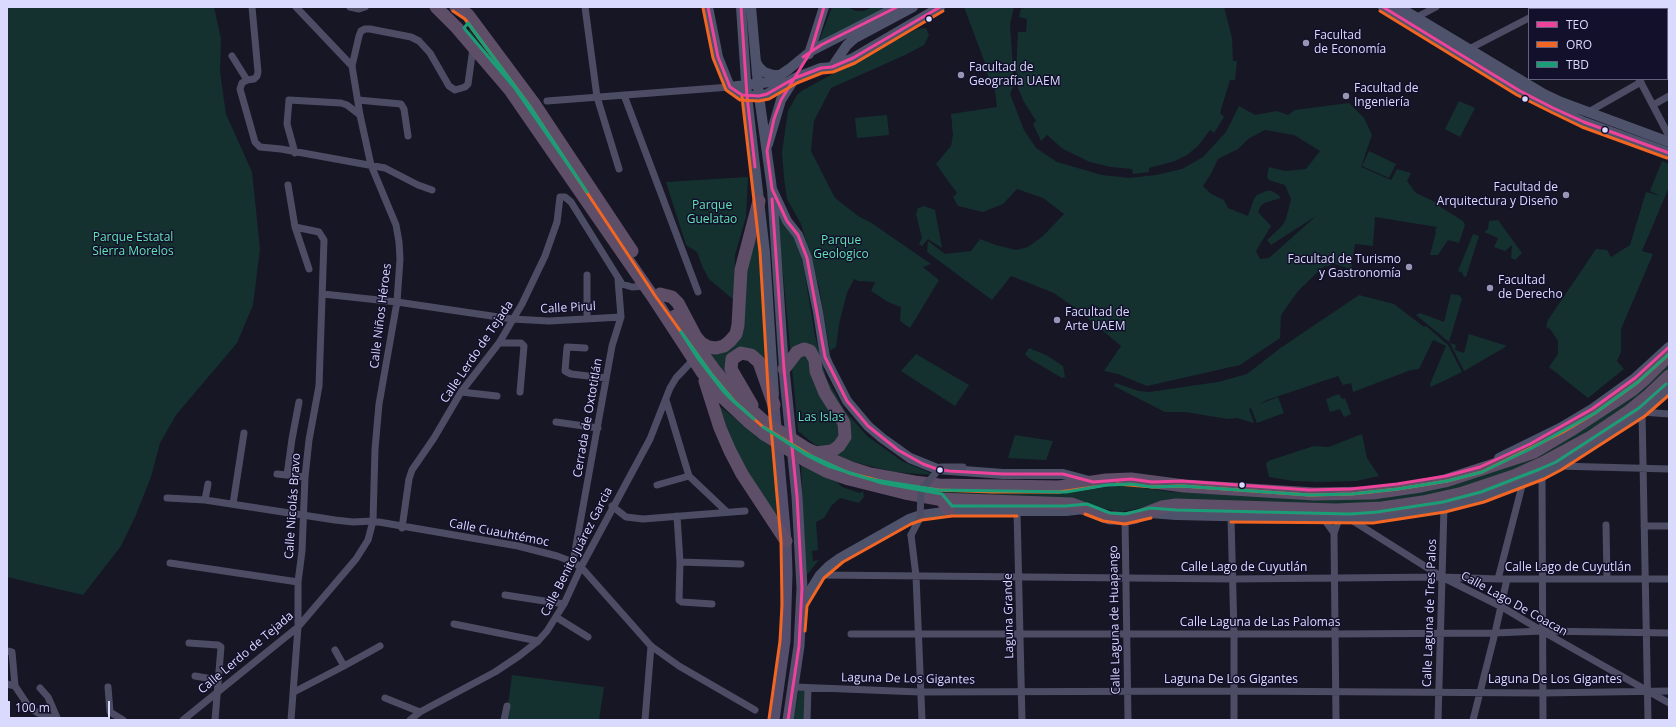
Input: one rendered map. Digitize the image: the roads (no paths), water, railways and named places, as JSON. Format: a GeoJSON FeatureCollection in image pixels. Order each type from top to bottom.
{"type":"FeatureCollection","features":[{"type":"Feature","properties":{"kind":"highway"},"geometry":{"type":"LineString","coordinates":[[436,7],[457,28],[510,90],[645,286],[702,372],[720,395],[750,423],[762,424]]}},
{"type":"Feature","properties":{"kind":"highway"},"geometry":{"type":"LineString","coordinates":[[456,7],[468,16],[535,105],[660,294],[668,295],[681,307],[683,320],[716,372],[737,397],[762,424],[809,454],[826,471],[855,481],[906,493],[941,499],[1063,504],[1087,509],[1109,518],[1125,519],[1150,513],[1162,507],[1176,505],[1382,512],[1463,493],[1514,476],[1544,463],[1591,437],[1628,412],[1669,376]]}},
{"type":"Feature","properties":{"kind":"highway"},"geometry":{"type":"LineString","coordinates":[[683,320],[696,337],[705,345],[720,347],[727,344],[733,338],[738,325],[741,270],[759,201]]}},
{"type":"Feature","properties":{"kind":"highway"},"geometry":{"type":"LineString","coordinates":[[784,369],[797,352],[804,349],[810,351],[815,360],[816,370],[825,393],[844,423],[845,437],[839,446],[832,451],[809,454]]}},
{"type":"Feature","properties":{"kind":"highway"},"geometry":{"type":"LineString","coordinates":[[809,454],[870,474],[939,485],[1059,487],[1092,482],[1131,479],[1192,487],[1314,494],[1373,493],[1445,481],[1517,458],[1552,442],[1632,390],[1645,379],[1667,352]]}},
{"type":"Feature","properties":{"kind":"highway"},"geometry":{"type":"LineString","coordinates":[[762,424],[732,372],[732,362],[736,355],[748,353],[757,360],[774,405]]}},
{"type":"Feature","properties":{"kind":"highway"},"geometry":{"type":"LineString","coordinates":[[702,372],[720,428],[730,451],[742,474],[786,541]]}},
{"type":"Feature","properties":{"kind":"highway"},"geometry":{"type":"LineString","coordinates":[[941,499],[949,511]]}},
{"type":"Feature","properties":{"kind":"main road"},"geometry":{"type":"LineString","coordinates":[[708,7],[718,57],[730,87],[742,95],[747,96],[767,94],[795,78],[821,68],[832,67],[853,58],[940,7]]}},
{"type":"Feature","properties":{"kind":"main road"},"geometry":{"type":"LineString","coordinates":[[741,7],[747,96],[765,252],[774,405],[786,541],[787,605],[785,634],[774,720]]}},
{"type":"Feature","properties":{"kind":"main road"},"geometry":{"type":"LineString","coordinates":[[751,7],[759,96],[772,189],[784,369],[797,496],[802,604],[794,687],[788,720]]}},
{"type":"Feature","properties":{"kind":"main road"},"geometry":{"type":"LineString","coordinates":[[767,151],[772,128],[781,100],[811,51],[824,7]]}},
{"type":"Feature","properties":{"kind":"main road"},"geometry":{"type":"LineString","coordinates":[[730,87],[770,82],[811,51],[897,7]]}},
{"type":"Feature","properties":{"kind":"main road"},"geometry":{"type":"LineString","coordinates":[[832,67],[847,45],[855,38],[913,7]]}},
{"type":"Feature","properties":{"kind":"main road"},"geometry":{"type":"LineString","coordinates":[[1383,7],[1520,91],[1553,108],[1584,122],[1669,153]]}},
{"type":"Feature","properties":{"kind":"main road"},"geometry":{"type":"LineString","coordinates":[[1399,7],[1561,102],[1669,142]]}},
{"type":"Feature","properties":{"kind":"main road"},"geometry":{"type":"LineString","coordinates":[[756,61],[764,72],[773,75],[781,75]]}},
{"type":"Feature","properties":{"kind":"main road"},"geometry":{"type":"LineString","coordinates":[[772,189],[784,214],[798,235],[807,258],[825,357],[847,401],[868,426],[910,458],[937,469],[1003,474],[1063,474],[1092,482]]}},
{"type":"Feature","properties":{"kind":"main road"},"geometry":{"type":"LineString","coordinates":[[1150,513],[1165,515],[1230,517],[1350,519],[1382,512],[1444,507],[1483,497],[1523,482],[1558,466],[1642,412],[1669,388]]}},
{"type":"Feature","properties":{"kind":"main road"},"geometry":{"type":"LineString","coordinates":[[802,604],[820,575],[840,558],[909,519],[921,515],[949,511],[1066,511],[1087,509]]}},
{"type":"Feature","properties":{"kind":"street"},"geometry":{"type":"LineString","coordinates":[[244,81],[254,79],[258,72],[252,7]]}},
{"type":"Feature","properties":{"kind":"street"},"geometry":{"type":"LineString","coordinates":[[296,7],[352,66]]}},
{"type":"Feature","properties":{"kind":"street"},"geometry":{"type":"LineString","coordinates":[[350,7],[365,7]]}},
{"type":"Feature","properties":{"kind":"street"},"geometry":{"type":"LineString","coordinates":[[585,7],[597,97],[619,170]]}},
{"type":"Feature","properties":{"kind":"street"},"geometry":{"type":"LineString","coordinates":[[1417,17],[1436,7]]}},
{"type":"Feature","properties":{"kind":"street"},"geometry":{"type":"LineString","coordinates":[[1603,8],[1609,7]]}},
{"type":"Feature","properties":{"kind":"street"},"geometry":{"type":"LineString","coordinates":[[1469,49],[1528,19]]}},
{"type":"Feature","properties":{"kind":"street","name":"Calle Niños Héroes"},"geometry":{"type":"LineString","coordinates":[[373,521],[379,404],[397,302],[400,271],[399,242],[396,225],[371,165],[360,115],[352,66],[359,36],[361,31],[365,29],[411,37],[419,40],[430,53],[449,86],[455,90],[461,89],[468,84],[470,79],[473,48]]}},
{"type":"Feature","properties":{"kind":"street"},"geometry":{"type":"LineString","coordinates":[[232,56],[244,81]]}},
{"type":"Feature","properties":{"kind":"street"},"geometry":{"type":"LineString","coordinates":[[244,81],[240,89],[255,142],[260,147],[281,149],[295,153],[371,165],[393,171],[418,185],[432,190]]}},
{"type":"Feature","properties":{"kind":"street"},"geometry":{"type":"LineString","coordinates":[[1592,110],[1640,81],[1669,136]]}},
{"type":"Feature","properties":{"kind":"street"},"geometry":{"type":"LineString","coordinates":[[547,102],[730,87]]}},
{"type":"Feature","properties":{"kind":"street"},"geometry":{"type":"LineString","coordinates":[[624,96],[698,292]]}},
{"type":"Feature","properties":{"kind":"street"},"geometry":{"type":"LineString","coordinates":[[1653,104],[1669,96]]}},
{"type":"Feature","properties":{"kind":"street"},"geometry":{"type":"LineString","coordinates":[[295,153],[288,124],[289,100],[341,103],[347,105],[360,115]]}},
{"type":"Feature","properties":{"kind":"street"},"geometry":{"type":"LineString","coordinates":[[358,100],[401,104],[404,109],[408,136]]}},
{"type":"Feature","properties":{"kind":"street"},"geometry":{"type":"LineString","coordinates":[[288,185],[295,227],[309,269]]}},
{"type":"Feature","properties":{"kind":"street","name":"Calle Lerdo de Tejada"},"geometry":{"type":"LineString","coordinates":[[402,528],[409,480],[412,470],[434,438],[461,392],[499,343],[522,304],[545,256],[557,222],[559,200],[562,196],[571,202],[618,279]]}},
{"type":"Feature","properties":{"kind":"street","name":"Calle Nicolás Bravo"},"geometry":{"type":"LineString","coordinates":[[291,720],[298,627],[298,582],[302,551],[305,477],[309,440],[319,386],[324,240],[323,236],[319,232],[295,227]]}},
{"type":"Feature","properties":{"kind":"street"},"geometry":{"type":"LineString","coordinates":[[587,275],[587,318]]}},
{"type":"Feature","properties":{"kind":"street"},"geometry":{"type":"LineString","coordinates":[[618,279],[622,284],[627,286],[645,286]]}},
{"type":"Feature","properties":{"kind":"street","name":"Cerrada de Oxtotitlán"},"geometry":{"type":"LineString","coordinates":[[573,562],[612,346],[621,317],[618,279]]}},
{"type":"Feature","properties":{"kind":"street","name":"Calle Pirul"},"geometry":{"type":"LineString","coordinates":[[323,294],[397,302],[512,319],[549,322],[587,318],[621,317]]}},
{"type":"Feature","properties":{"kind":"street"},"geometry":{"type":"LineString","coordinates":[[499,343],[522,344],[524,346],[520,392]]}},
{"type":"Feature","properties":{"kind":"street"},"geometry":{"type":"LineString","coordinates":[[585,348],[567,348],[565,371],[571,374],[606,378]]}},
{"type":"Feature","properties":{"kind":"street","name":"Calle Benito Juárez Garcia"},"geometry":{"type":"LineString","coordinates":[[410,720],[420,712],[495,672],[519,656],[538,641],[547,631],[564,604],[580,567],[650,439],[676,378],[693,360]]}},
{"type":"Feature","properties":{"kind":"street"},"geometry":{"type":"LineString","coordinates":[[461,392],[498,396]]}},
{"type":"Feature","properties":{"kind":"street"},"geometry":{"type":"LineString","coordinates":[[666,400],[689,476],[727,512]]}},
{"type":"Feature","properties":{"kind":"street"},"geometry":{"type":"LineString","coordinates":[[287,476],[299,402]]}},
{"type":"Feature","properties":{"kind":"street"},"geometry":{"type":"LineString","coordinates":[[1648,720],[1645,633],[1642,412],[1669,414]]}},
{"type":"Feature","properties":{"kind":"street"},"geometry":{"type":"LineString","coordinates":[[556,422],[598,428]]}},
{"type":"Feature","properties":{"kind":"street"},"geometry":{"type":"LineString","coordinates":[[233,504],[244,433]]}},
{"type":"Feature","properties":{"kind":"street"},"geometry":{"type":"LineString","coordinates":[[1558,466],[1669,469]]}},
{"type":"Feature","properties":{"kind":"street"},"geometry":{"type":"LineString","coordinates":[[922,720],[916,576],[911,535],[920,518],[921,490],[941,467],[963,467]]}},
{"type":"Feature","properties":{"kind":"street"},"geometry":{"type":"LineString","coordinates":[[277,474],[305,477]]}},
{"type":"Feature","properties":{"kind":"street"},"geometry":{"type":"LineString","coordinates":[[1542,474],[1541,579],[1543,720]]}},
{"type":"Feature","properties":{"kind":"street"},"geometry":{"type":"LineString","coordinates":[[657,485],[689,476]]}},
{"type":"Feature","properties":{"kind":"street"},"geometry":{"type":"LineString","coordinates":[[1498,579],[1523,482]]}},
{"type":"Feature","properties":{"kind":"street"},"geometry":{"type":"LineString","coordinates":[[205,500],[208,484]]}},
{"type":"Feature","properties":{"kind":"street","name":"Calle Cuauhtémoc"},"geometry":{"type":"LineString","coordinates":[[167,498],[205,500],[353,522],[373,521],[402,528],[518,546],[557,556],[573,562],[580,567],[652,646],[678,666],[756,710]]}},
{"type":"Feature","properties":{"kind":"street"},"geometry":{"type":"LineString","coordinates":[[612,506],[626,517],[633,518],[657,518],[745,511]]}},
{"type":"Feature","properties":{"kind":"street","name":"Calle Laguna de Tres Palos"},"geometry":{"type":"LineString","coordinates":[[1438,720],[1439,634],[1444,507]]}},
{"type":"Feature","properties":{"kind":"street","name":"Laguna Grande"},"geometry":{"type":"LineString","coordinates":[[1017,511],[1022,720]]}},
{"type":"Feature","properties":{"kind":"street"},"geometry":{"type":"LineString","coordinates":[[677,516],[680,562],[679,600],[682,602],[712,604]]}},
{"type":"Feature","properties":{"kind":"street"},"geometry":{"type":"LineString","coordinates":[[1230,517],[1233,579],[1234,720]]}},
{"type":"Feature","properties":{"kind":"street","name":"Calle Laguna de Huapango"},"geometry":{"type":"LineString","coordinates":[[1125,519],[1128,720]]}},
{"type":"Feature","properties":{"kind":"street"},"geometry":{"type":"LineString","coordinates":[[1324,519],[1334,533]]}},
{"type":"Feature","properties":{"kind":"street"},"geometry":{"type":"LineString","coordinates":[[1336,720],[1334,533],[1339,519]]}},
{"type":"Feature","properties":{"kind":"street","name":"Calle Lago De Coacan"},"geometry":{"type":"LineString","coordinates":[[1350,519],[1442,577],[1502,607],[1669,703]]}},
{"type":"Feature","properties":{"kind":"street","name":"Calle Lerdo de Tejada"},"geometry":{"type":"LineString","coordinates":[[183,720],[298,627],[356,559],[368,540],[373,521]]}},
{"type":"Feature","properties":{"kind":"street"},"geometry":{"type":"LineString","coordinates":[[1606,525],[1607,579]]}},
{"type":"Feature","properties":{"kind":"street"},"geometry":{"type":"LineString","coordinates":[[1644,526],[1669,526]]}},
{"type":"Feature","properties":{"kind":"street"},"geometry":{"type":"LineString","coordinates":[[680,562],[741,564]]}},
{"type":"Feature","properties":{"kind":"street"},"geometry":{"type":"LineString","coordinates":[[170,563],[298,582]]}},
{"type":"Feature","properties":{"kind":"street","name":"Calle Lago de Cuyutlán"},"geometry":{"type":"LineString","coordinates":[[820,575],[1233,579],[1442,577],[1498,579],[1669,579]]}},
{"type":"Feature","properties":{"kind":"street"},"geometry":{"type":"LineString","coordinates":[[1473,720],[1502,607],[1507,579]]}},
{"type":"Feature","properties":{"kind":"street"},"geometry":{"type":"LineString","coordinates":[[505,595],[564,604]]}},
{"type":"Feature","properties":{"kind":"street"},"geometry":{"type":"LineString","coordinates":[[556,618],[588,637]]}},
{"type":"Feature","properties":{"kind":"street"},"geometry":{"type":"LineString","coordinates":[[454,624],[538,641]]}},
{"type":"Feature","properties":{"kind":"street","name":"Calle Laguna de Las Palomas"},"geometry":{"type":"LineString","coordinates":[[851,634],[1439,634],[1542,631],[1669,633]]}},
{"type":"Feature","properties":{"kind":"street"},"geometry":{"type":"LineString","coordinates":[[189,643],[220,645],[222,651],[215,720]]}},
{"type":"Feature","properties":{"kind":"street"},"geometry":{"type":"LineString","coordinates":[[294,692],[380,646]]}},
{"type":"Feature","properties":{"kind":"street"},"geometry":{"type":"LineString","coordinates":[[645,720],[652,646]]}},
{"type":"Feature","properties":{"kind":"street"},"geometry":{"type":"LineString","coordinates":[[335,650],[344,666]]}},
{"type":"Feature","properties":{"kind":"street"},"geometry":{"type":"LineString","coordinates":[[7,651],[12,652],[15,686],[29,707],[58,720]]}},
{"type":"Feature","properties":{"kind":"street"},"geometry":{"type":"LineString","coordinates":[[194,676],[218,680]]}},
{"type":"Feature","properties":{"kind":"street"},"geometry":{"type":"LineString","coordinates":[[7,684],[15,686]]}},
{"type":"Feature","properties":{"kind":"street"},"geometry":{"type":"LineString","coordinates":[[108,687],[110,712],[122,720]]}},
{"type":"Feature","properties":{"kind":"street","name":"Laguna De Los Gigantes"},"geometry":{"type":"LineString","coordinates":[[794,687],[920,692],[1480,691],[1542,693],[1669,691]]}},
{"type":"Feature","properties":{"kind":"street"},"geometry":{"type":"LineString","coordinates":[[40,688],[48,697],[58,720]]}},
{"type":"Feature","properties":{"kind":"street"},"geometry":{"type":"LineString","coordinates":[[807,720],[808,688]]}},
{"type":"Feature","properties":{"kind":"street"},"geometry":{"type":"LineString","coordinates":[[385,698],[420,712]]}},
{"type":"Feature","properties":{"kind":"street"},"geometry":{"type":"LineString","coordinates":[[504,720],[506,706]]}},
{"type":"Feature","properties":{"kind":"place","name":"Facultad de Economía"},"geometry":{"type":"Point","coordinates":[1306,43]}},
{"type":"Feature","properties":{"kind":"place","name":"Facultad de Geografía UAEM"},"geometry":{"type":"Point","coordinates":[961,75]}},
{"type":"Feature","properties":{"kind":"place","name":"Facultad de Ingeniería"},"geometry":{"type":"Point","coordinates":[1346,96]}},
{"type":"Feature","properties":{"kind":"place","name":"Facultad de Arquitectura y Diseño"},"geometry":{"type":"Point","coordinates":[1566,195]}},
{"type":"Feature","properties":{"kind":"place","name":"Facultad de Turismo y Gastronomía"},"geometry":{"type":"Point","coordinates":[1409,267]}},
{"type":"Feature","properties":{"kind":"place","name":"Facultad de Derecho"},"geometry":{"type":"Point","coordinates":[1490,288]}},
{"type":"Feature","properties":{"kind":"place","name":"Facultad de Arte UAEM"},"geometry":{"type":"Point","coordinates":[1057,320]}},
{"type":"Feature","properties":{"kind":"park label","name":"Parque Guelatao"},"geometry":{"type":"Point","coordinates":[712,213]}},
{"type":"Feature","properties":{"kind":"park label","name":"Parque Estatal Sierra Morelos"},"geometry":{"type":"Point","coordinates":[133,245]}},
{"type":"Feature","properties":{"kind":"park label","name":"Parque Geologico"},"geometry":{"type":"Point","coordinates":[841,248]}},
{"type":"Feature","properties":{"kind":"park label","name":"Las Islas"},"geometry":{"type":"Point","coordinates":[821,418]}}]}
